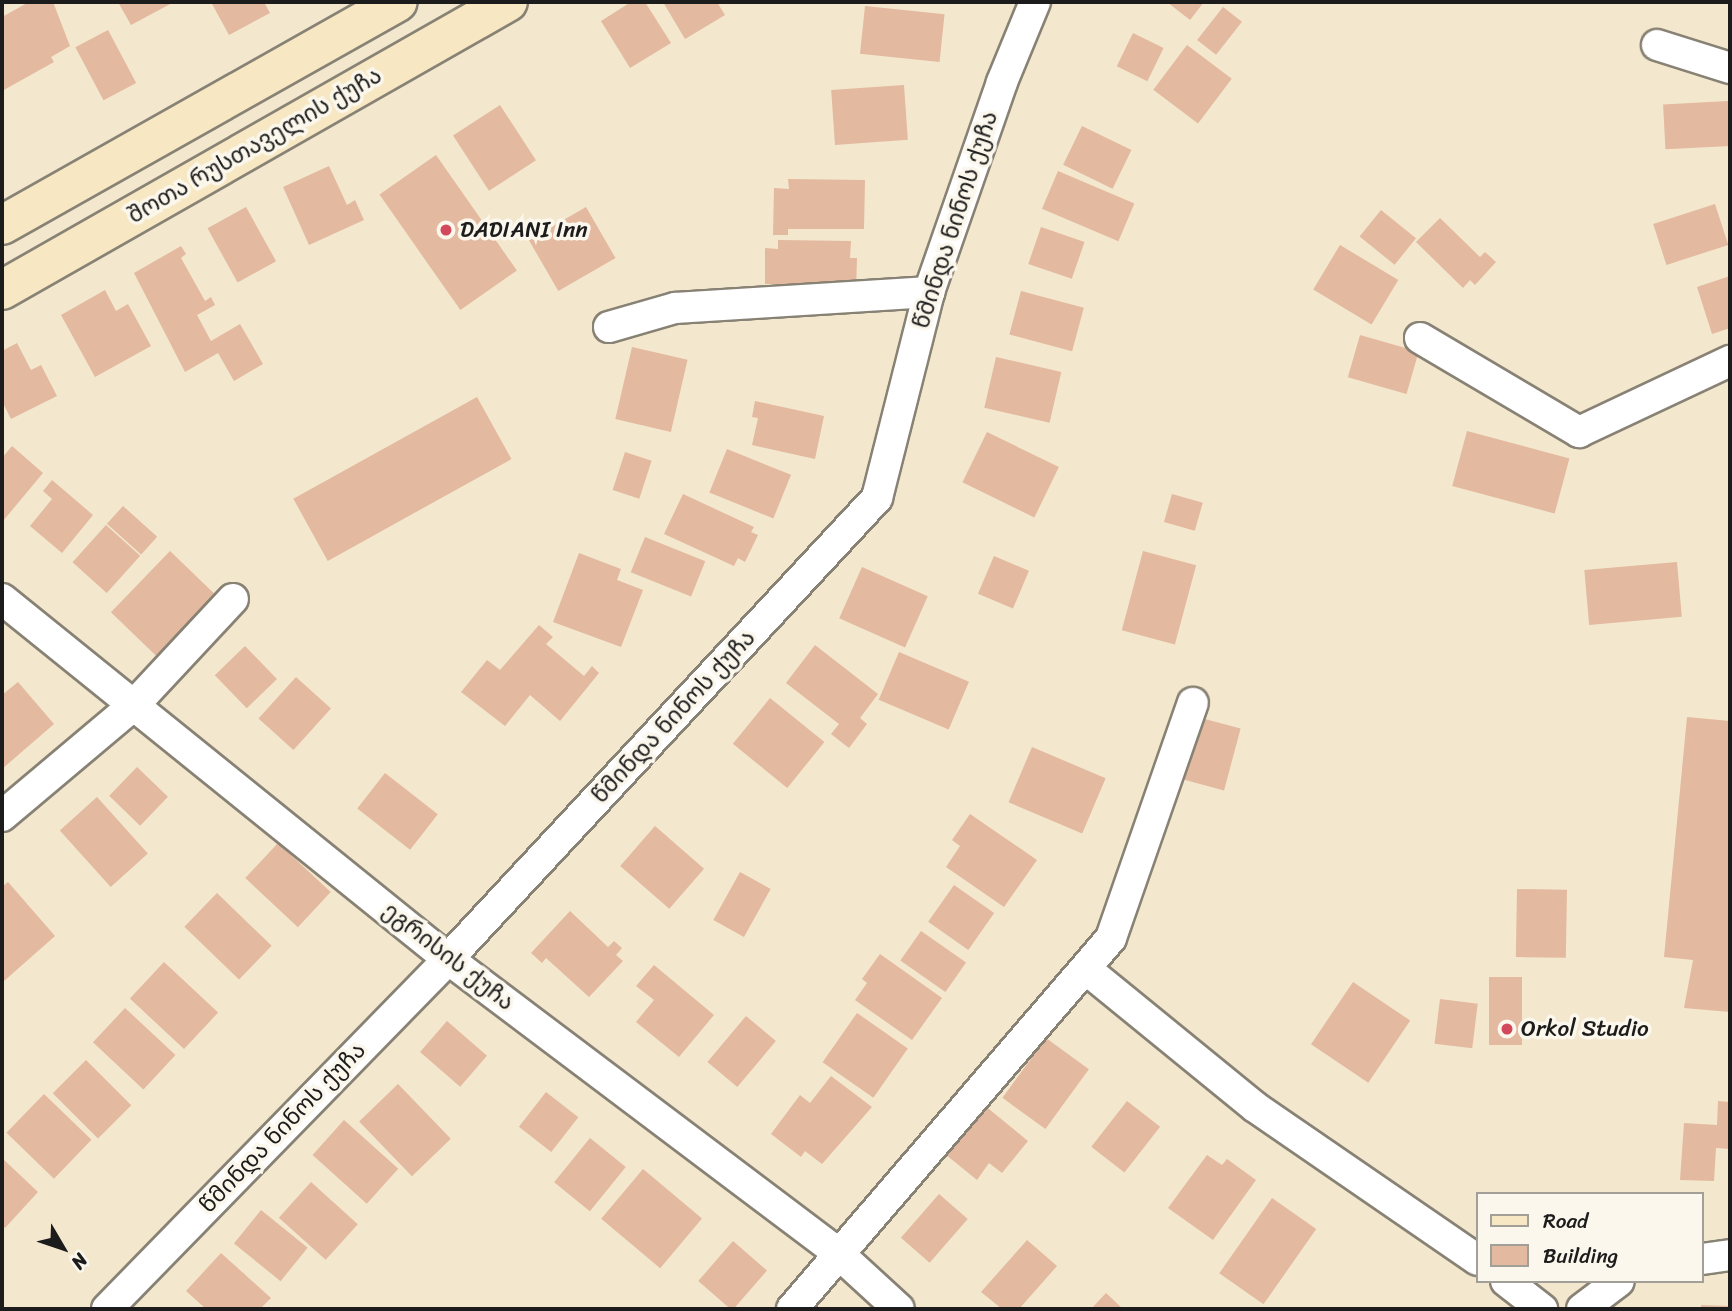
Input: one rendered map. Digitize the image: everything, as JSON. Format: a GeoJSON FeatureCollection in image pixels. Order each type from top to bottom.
{"type":"FeatureCollection","features":[{"type":"Feature","properties":{"kind":"street"},"geometry":{"type":"LineString","coordinates":[[2,225],[397,2]]}},
{"type":"Feature","properties":{"kind":"street","name":"შოთა რუსთაველის ქუჩა"},"geometry":{"type":"LineString","coordinates":[[2,290],[508,2]]}},
{"type":"Feature","properties":{"kind":"street","name":"წმინდა ნინოს ქუჩა"},"geometry":{"type":"LineString","coordinates":[[107,1309],[448,959],[877,498],[929,292],[1002,82],[1035,2]]}},
{"type":"Feature","properties":{"kind":"street"},"geometry":{"type":"LineString","coordinates":[[1657,45],[1730,68]]}},
{"type":"Feature","properties":{"kind":"street"},"geometry":{"type":"LineString","coordinates":[[609,327],[675,308],[929,292]]}},
{"type":"Feature","properties":{"kind":"street"},"geometry":{"type":"LineString","coordinates":[[1420,338],[1579,432],[1730,361]]}},
{"type":"Feature","properties":{"kind":"street","name":"ეგრისის ქუჩა"},"geometry":{"type":"LineString","coordinates":[[2,599],[448,959],[839,1254],[900,1309]]}},
{"type":"Feature","properties":{"kind":"street"},"geometry":{"type":"LineString","coordinates":[[2,816],[134,705],[233,599]]}},
{"type":"Feature","properties":{"kind":"street"},"geometry":{"type":"LineString","coordinates":[[792,1309],[1111,938],[1193,703]]}},
{"type":"Feature","properties":{"kind":"street"},"geometry":{"type":"LineString","coordinates":[[1086,968],[1255,1107],[1476,1259]]}},
{"type":"Feature","properties":{"kind":"street"},"geometry":{"type":"LineString","coordinates":[[1704,1259],[1730,1255]]}},
{"type":"Feature","properties":{"kind":"street"},"geometry":{"type":"LineString","coordinates":[[1509,1283],[1542,1309]]}},
{"type":"Feature","properties":{"kind":"street"},"geometry":{"type":"LineString","coordinates":[[1582,1309],[1616,1283]]}},
{"type":"Feature","properties":{"kind":"building"},"geometry":{"type":"Polygon","coordinates":[[[29,2],[53,2],[70,46],[51,57],[54,62],[2,91],[2,17],[29,2]]]}},
{"type":"Feature","properties":{"kind":"building"},"geometry":{"type":"Polygon","coordinates":[[[118,2],[174,2],[131,25],[118,2]]]}},
{"type":"Feature","properties":{"kind":"building"},"geometry":{"type":"Polygon","coordinates":[[[211,2],[264,2],[270,13],[229,35],[211,2]]]}},
{"type":"Feature","properties":{"kind":"building"},"geometry":{"type":"Polygon","coordinates":[[[631,2],[645,2],[671,43],[630,68],[601,21],[631,2]]]}},
{"type":"Feature","properties":{"kind":"building"},"geometry":{"type":"Polygon","coordinates":[[[663,2],[717,2],[725,15],[685,39],[663,2]]]}},
{"type":"Feature","properties":{"kind":"building"},"geometry":{"type":"Polygon","coordinates":[[[1167,2],[1204,2],[1190,20],[1167,2]]]}},
{"type":"Feature","properties":{"kind":"building"},"geometry":{"type":"Polygon","coordinates":[[[865,6],[945,14],[940,62],[860,54],[865,6]]]}},
{"type":"Feature","properties":{"kind":"building"},"geometry":{"type":"Polygon","coordinates":[[[1223,7],[1242,22],[1216,55],[1197,40],[1223,7]]]}},
{"type":"Feature","properties":{"kind":"building"},"geometry":{"type":"Polygon","coordinates":[[[108,30],[136,83],[103,100],[75,47],[108,30]]]}},
{"type":"Feature","properties":{"kind":"building"},"geometry":{"type":"Polygon","coordinates":[[[1133,33],[1164,48],[1147,81],[1117,66],[1133,33]]]}},
{"type":"Feature","properties":{"kind":"building"},"geometry":{"type":"Polygon","coordinates":[[[1187,45],[1232,79],[1198,123],[1153,90],[1187,45]]]}},
{"type":"Feature","properties":{"kind":"building"},"geometry":{"type":"Polygon","coordinates":[[[904,85],[908,140],[835,145],[831,90],[904,85]]]}},
{"type":"Feature","properties":{"kind":"building"},"geometry":{"type":"Polygon","coordinates":[[[1728,101],[1730,146],[1665,149],[1663,104],[1728,101]]]}},
{"type":"Feature","properties":{"kind":"building"},"geometry":{"type":"Polygon","coordinates":[[[500,105],[536,160],[489,191],[453,135],[500,105]]]}},
{"type":"Feature","properties":{"kind":"building"},"geometry":{"type":"Polygon","coordinates":[[[1082,126],[1131,150],[1113,189],[1063,165],[1082,126]]]}},
{"type":"Feature","properties":{"kind":"building","name":"DADIANI Inn"},"geometry":{"type":"Polygon","coordinates":[[[436,155],[517,271],[460,310],[379,195],[436,155]]]}},
{"type":"Feature","properties":{"kind":"building"},"geometry":{"type":"Polygon","coordinates":[[[329,166],[347,205],[355,200],[364,220],[309,245],[283,187],[329,166]]]}},
{"type":"Feature","properties":{"kind":"building"},"geometry":{"type":"Polygon","coordinates":[[[1058,171],[1134,203],[1118,241],[1042,209],[1058,171]]]}},
{"type":"Feature","properties":{"kind":"building"},"geometry":{"type":"Polygon","coordinates":[[[788,179],[865,180],[864,229],[788,229],[788,235],[773,235],[774,188],[789,189],[788,179]]]}},
{"type":"Feature","properties":{"kind":"building"},"geometry":{"type":"Polygon","coordinates":[[[1715,204],[1728,245],[1666,265],[1653,224],[1715,204]]]}},
{"type":"Feature","properties":{"kind":"building"},"geometry":{"type":"Polygon","coordinates":[[[246,207],[276,261],[238,283],[208,228],[246,207]]]}},
{"type":"Feature","properties":{"kind":"building"},"geometry":{"type":"Polygon","coordinates":[[[586,207],[616,258],[558,291],[529,240],[586,207]]]}},
{"type":"Feature","properties":{"kind":"building"},"geometry":{"type":"Polygon","coordinates":[[[1381,210],[1416,238],[1395,265],[1360,236],[1381,210]]]}},
{"type":"Feature","properties":{"kind":"building"},"geometry":{"type":"Polygon","coordinates":[[[1440,218],[1480,257],[1485,252],[1496,262],[1475,285],[1470,280],[1463,288],[1416,242],[1440,218]]]}},
{"type":"Feature","properties":{"kind":"building"},"geometry":{"type":"Polygon","coordinates":[[[1041,227],[1084,242],[1072,279],[1028,264],[1041,227]]]}},
{"type":"Feature","properties":{"kind":"building"},"geometry":{"type":"Polygon","coordinates":[[[778,240],[851,241],[850,258],[857,258],[856,291],[777,290],[777,284],[765,284],[765,248],[778,249],[778,240]]]}},
{"type":"Feature","properties":{"kind":"building"},"geometry":{"type":"Polygon","coordinates":[[[1340,245],[1398,280],[1372,325],[1313,290],[1340,245]]]}},
{"type":"Feature","properties":{"kind":"building"},"geometry":{"type":"Polygon","coordinates":[[[181,246],[186,254],[181,258],[205,301],[211,297],[215,305],[197,315],[211,341],[240,324],[263,364],[234,381],[218,353],[185,372],[134,273],[181,246]]]}},
{"type":"Feature","properties":{"kind":"building"},"geometry":{"type":"Polygon","coordinates":[[[1730,276],[1730,328],[1712,334],[1697,287],[1730,276]]]}},
{"type":"Feature","properties":{"kind":"building"},"geometry":{"type":"Polygon","coordinates":[[[105,290],[116,311],[128,304],[151,346],[95,377],[61,315],[105,290]]]}},
{"type":"Feature","properties":{"kind":"building"},"geometry":{"type":"Polygon","coordinates":[[[1021,291],[1084,308],[1072,351],[1009,334],[1021,291]]]}},
{"type":"Feature","properties":{"kind":"building"},"geometry":{"type":"Polygon","coordinates":[[[1360,335],[1419,352],[1407,394],[1348,377],[1360,335]]]}},
{"type":"Feature","properties":{"kind":"building"},"geometry":{"type":"Polygon","coordinates":[[[17,343],[31,370],[41,365],[57,396],[11,419],[2,401],[2,351],[17,343]]]}},
{"type":"Feature","properties":{"kind":"building"},"geometry":{"type":"Polygon","coordinates":[[[632,347],[688,360],[671,432],[615,419],[632,347]]]}},
{"type":"Feature","properties":{"kind":"building"},"geometry":{"type":"Polygon","coordinates":[[[996,357],[1061,372],[1050,423],[984,408],[996,357]]]}},
{"type":"Feature","properties":{"kind":"building"},"geometry":{"type":"Polygon","coordinates":[[[477,397],[511,459],[328,561],[293,499],[477,397]]]}},
{"type":"Feature","properties":{"kind":"building"},"geometry":{"type":"Polygon","coordinates":[[[755,401],[824,416],[815,459],[752,445],[758,418],[752,417],[755,401]]]}},
{"type":"Feature","properties":{"kind":"building"},"geometry":{"type":"Polygon","coordinates":[[[1467,431],[1569,458],[1555,513],[1452,486],[1467,431]]]}},
{"type":"Feature","properties":{"kind":"building"},"geometry":{"type":"Polygon","coordinates":[[[987,432],[1059,467],[1034,517],[962,482],[987,432]]]}},
{"type":"Feature","properties":{"kind":"building"},"geometry":{"type":"Polygon","coordinates":[[[12,446],[43,473],[3,521],[2,458],[12,446]]]}},
{"type":"Feature","properties":{"kind":"building"},"geometry":{"type":"Polygon","coordinates":[[[727,449],[791,475],[773,518],[709,493],[727,449]]]}},
{"type":"Feature","properties":{"kind":"building"},"geometry":{"type":"Polygon","coordinates":[[[625,452],[652,461],[639,499],[613,490],[625,452]]]}},
{"type":"Feature","properties":{"kind":"building"},"geometry":{"type":"Polygon","coordinates":[[[52,480],[93,515],[62,553],[30,526],[52,499],[43,491],[52,480]]]}},
{"type":"Feature","properties":{"kind":"building"},"geometry":{"type":"Polygon","coordinates":[[[683,494],[754,527],[751,532],[758,535],[745,562],[738,558],[734,566],[664,534],[683,494]]]}},
{"type":"Feature","properties":{"kind":"building"},"geometry":{"type":"Polygon","coordinates":[[[1172,494],[1203,503],[1195,531],[1164,522],[1172,494]]]}},
{"type":"Feature","properties":{"kind":"building"},"geometry":{"type":"Polygon","coordinates":[[[123,506],[157,537],[141,555],[107,524],[123,506]]]}},
{"type":"Feature","properties":{"kind":"building"},"geometry":{"type":"Polygon","coordinates":[[[106,525],[140,556],[107,593],[73,562],[106,525]]]}},
{"type":"Feature","properties":{"kind":"building"},"geometry":{"type":"Polygon","coordinates":[[[645,537],[705,561],[691,597],[631,572],[645,537]]]}},
{"type":"Feature","properties":{"kind":"building"},"geometry":{"type":"Polygon","coordinates":[[[170,551],[221,600],[162,661],[111,612],[170,551]]]}},
{"type":"Feature","properties":{"kind":"building"},"geometry":{"type":"Polygon","coordinates":[[[1143,551],[1196,565],[1175,644],[1122,630],[1143,551]]]}},
{"type":"Feature","properties":{"kind":"building"},"geometry":{"type":"Polygon","coordinates":[[[579,553],[621,569],[617,580],[643,590],[621,647],[553,622],[579,553]]]}},
{"type":"Feature","properties":{"kind":"building"},"geometry":{"type":"Polygon","coordinates":[[[994,556],[1029,571],[1013,609],[978,594],[994,556]]]}},
{"type":"Feature","properties":{"kind":"building"},"geometry":{"type":"Polygon","coordinates":[[[1677,562],[1682,617],[1589,625],[1584,570],[1677,562]]]}},
{"type":"Feature","properties":{"kind":"building"},"geometry":{"type":"Polygon","coordinates":[[[862,567],[928,596],[905,647],[839,618],[862,567]]]}},
{"type":"Feature","properties":{"kind":"building"},"geometry":{"type":"Polygon","coordinates":[[[539,625],[553,637],[546,644],[584,676],[592,666],[599,673],[560,721],[530,695],[505,726],[461,692],[487,660],[500,670],[539,625]]]}},
{"type":"Feature","properties":{"kind":"building"},"geometry":{"type":"Polygon","coordinates":[[[815,645],[878,694],[860,718],[867,724],[849,748],[831,734],[839,724],[786,683],[815,645]]]}},
{"type":"Feature","properties":{"kind":"building"},"geometry":{"type":"Polygon","coordinates":[[[245,646],[277,679],[247,708],[215,675],[245,646]]]}},
{"type":"Feature","properties":{"kind":"building"},"geometry":{"type":"Polygon","coordinates":[[[899,652],[969,682],[949,730],[879,700],[899,652]]]}},
{"type":"Feature","properties":{"kind":"building"},"geometry":{"type":"Polygon","coordinates":[[[296,677],[331,708],[293,750],[259,719],[296,677]]]}},
{"type":"Feature","properties":{"kind":"building"},"geometry":{"type":"Polygon","coordinates":[[[18,682],[54,724],[2,769],[2,695],[18,682]]]}},
{"type":"Feature","properties":{"kind":"building"},"geometry":{"type":"Polygon","coordinates":[[[770,698],[824,742],[787,788],[733,744],[770,698]]]}},
{"type":"Feature","properties":{"kind":"building"},"geometry":{"type":"Polygon","coordinates":[[[1687,717],[1730,721],[1730,1012],[1684,1008],[1693,960],[1664,957],[1687,717]]]}},
{"type":"Feature","properties":{"kind":"building"},"geometry":{"type":"Polygon","coordinates":[[[1201,718],[1241,729],[1224,790],[1184,780],[1201,718]]]}},
{"type":"Feature","properties":{"kind":"building"},"geometry":{"type":"Polygon","coordinates":[[[1032,747],[1106,778],[1082,833],[1009,802],[1032,747]]]}},
{"type":"Feature","properties":{"kind":"building"},"geometry":{"type":"Polygon","coordinates":[[[137,767],[168,797],[140,826],[109,796],[137,767]]]}},
{"type":"Feature","properties":{"kind":"building"},"geometry":{"type":"Polygon","coordinates":[[[385,773],[438,814],[410,850],[357,808],[385,773]]]}},
{"type":"Feature","properties":{"kind":"building"},"geometry":{"type":"Polygon","coordinates":[[[97,797],[148,853],[111,887],[60,830],[97,797]]]}},
{"type":"Feature","properties":{"kind":"building"},"geometry":{"type":"Polygon","coordinates":[[[970,814],[1037,860],[1004,907],[946,867],[960,846],[952,840],[970,814]]]}},
{"type":"Feature","properties":{"kind":"building"},"geometry":{"type":"Polygon","coordinates":[[[655,826],[704,869],[669,909],[620,866],[655,826]]]}},
{"type":"Feature","properties":{"kind":"building"},"geometry":{"type":"Polygon","coordinates":[[[278,843],[331,892],[298,927],[245,878],[278,843]]]}},
{"type":"Feature","properties":{"kind":"building"},"geometry":{"type":"Polygon","coordinates":[[[740,872],[771,889],[744,937],[713,920],[740,872]]]}},
{"type":"Feature","properties":{"kind":"building"},"geometry":{"type":"Polygon","coordinates":[[[8,882],[55,936],[4,981],[2,887],[8,882]]]}},
{"type":"Feature","properties":{"kind":"building"},"geometry":{"type":"Polygon","coordinates":[[[954,885],[994,913],[968,950],[928,922],[954,885]]]}},
{"type":"Feature","properties":{"kind":"building"},"geometry":{"type":"Polygon","coordinates":[[[1517,889],[1567,890],[1566,958],[1516,957],[1517,889]]]}},
{"type":"Feature","properties":{"kind":"building"},"geometry":{"type":"Polygon","coordinates":[[[217,893],[272,946],[239,980],[184,927],[217,893]]]}},
{"type":"Feature","properties":{"kind":"building"},"geometry":{"type":"Polygon","coordinates":[[[570,911],[608,947],[614,941],[622,948],[616,955],[623,961],[589,997],[546,958],[542,963],[531,953],[570,911]]]}},
{"type":"Feature","properties":{"kind":"building"},"geometry":{"type":"Polygon","coordinates":[[[921,931],[966,963],[945,992],[900,960],[921,931]]]}},
{"type":"Feature","properties":{"kind":"building"},"geometry":{"type":"Polygon","coordinates":[[[880,954],[942,998],[912,1040],[855,1000],[867,983],[862,979],[880,954]]]}},
{"type":"Feature","properties":{"kind":"building"},"geometry":{"type":"Polygon","coordinates":[[[164,962],[218,1012],[184,1049],[130,999],[164,962]]]}},
{"type":"Feature","properties":{"kind":"building"},"geometry":{"type":"Polygon","coordinates":[[[654,965],[714,1015],[679,1057],[636,1022],[654,1000],[636,986],[654,965]]]}},
{"type":"Feature","properties":{"kind":"building"},"geometry":{"type":"Polygon","coordinates":[[[1489,977],[1522,977],[1522,1045],[1489,1045],[1489,977]]]}},
{"type":"Feature","properties":{"kind":"building"},"geometry":{"type":"Polygon","coordinates":[[[1353,982],[1410,1021],[1368,1083],[1311,1044],[1353,982]]]}},
{"type":"Feature","properties":{"kind":"building"},"geometry":{"type":"Polygon","coordinates":[[[1440,999],[1478,1004],[1472,1048],[1435,1044],[1440,999]]]}},
{"type":"Feature","properties":{"kind":"building"},"geometry":{"type":"Polygon","coordinates":[[[125,1008],[175,1055],[143,1089],[93,1042],[125,1008]]]}},
{"type":"Feature","properties":{"kind":"building"},"geometry":{"type":"Polygon","coordinates":[[[857,1013],[908,1049],[873,1098],[823,1062],[857,1013]]]}},
{"type":"Feature","properties":{"kind":"building"},"geometry":{"type":"Polygon","coordinates":[[[746,1016],[776,1041],[737,1087],[707,1062],[746,1016]]]}},
{"type":"Feature","properties":{"kind":"building"},"geometry":{"type":"Polygon","coordinates":[[[447,1021],[487,1056],[460,1087],[420,1052],[447,1021]]]}},
{"type":"Feature","properties":{"kind":"building"},"geometry":{"type":"Polygon","coordinates":[[[1046,1038],[1089,1069],[1045,1129],[1003,1098],[1046,1038]]]}},
{"type":"Feature","properties":{"kind":"building"},"geometry":{"type":"Polygon","coordinates":[[[86,1060],[131,1105],[98,1138],[53,1093],[86,1060]]]}},
{"type":"Feature","properties":{"kind":"building"},"geometry":{"type":"Polygon","coordinates":[[[831,1076],[872,1107],[822,1164],[805,1151],[801,1157],[771,1134],[800,1095],[810,1103],[831,1076]]]}},
{"type":"Feature","properties":{"kind":"building"},"geometry":{"type":"Polygon","coordinates":[[[398,1084],[451,1139],[412,1176],[359,1122],[398,1084]]]}},
{"type":"Feature","properties":{"kind":"building"},"geometry":{"type":"Polygon","coordinates":[[[546,1092],[578,1117],[551,1152],[519,1127],[546,1092]]]}},
{"type":"Feature","properties":{"kind":"building"},"geometry":{"type":"Polygon","coordinates":[[[44,1094],[91,1140],[54,1179],[6,1133],[44,1094]]]}},
{"type":"Feature","properties":{"kind":"building"},"geometry":{"type":"Polygon","coordinates":[[[1127,1101],[1160,1127],[1124,1173],[1091,1147],[1127,1101]]]}},
{"type":"Feature","properties":{"kind":"building"},"geometry":{"type":"Polygon","coordinates":[[[1718,1101],[1730,1102],[1730,1149],[1716,1148],[1714,1181],[1680,1180],[1684,1123],[1717,1125],[1718,1101]]]}},
{"type":"Feature","properties":{"kind":"building"},"geometry":{"type":"Polygon","coordinates":[[[984,1105],[1028,1141],[1002,1173],[989,1163],[977,1180],[945,1154],[984,1105]]]}},
{"type":"Feature","properties":{"kind":"building"},"geometry":{"type":"Polygon","coordinates":[[[344,1120],[398,1169],[367,1204],[313,1155],[344,1120]]]}},
{"type":"Feature","properties":{"kind":"building"},"geometry":{"type":"Polygon","coordinates":[[[590,1138],[626,1167],[590,1211],[554,1182],[590,1138]]]}},
{"type":"Feature","properties":{"kind":"building"},"geometry":{"type":"Polygon","coordinates":[[[1207,1155],[1222,1165],[1227,1159],[1256,1180],[1213,1240],[1168,1208],[1207,1155]]]}},
{"type":"Feature","properties":{"kind":"building"},"geometry":{"type":"Polygon","coordinates":[[[2,1158],[38,1192],[5,1228],[2,1225],[2,1158]]]}},
{"type":"Feature","properties":{"kind":"building"},"geometry":{"type":"Polygon","coordinates":[[[643,1169],[702,1218],[660,1268],[601,1219],[643,1169]]]}},
{"type":"Feature","properties":{"kind":"building"},"geometry":{"type":"Polygon","coordinates":[[[311,1182],[358,1224],[326,1260],[279,1218],[311,1182]]]}},
{"type":"Feature","properties":{"kind":"building"},"geometry":{"type":"Polygon","coordinates":[[[939,1194],[968,1219],[930,1263],[901,1238],[939,1194]]]}},
{"type":"Feature","properties":{"kind":"building"},"geometry":{"type":"Polygon","coordinates":[[[1272,1198],[1316,1229],[1263,1304],[1219,1273],[1272,1198]]]}},
{"type":"Feature","properties":{"kind":"building"},"geometry":{"type":"Polygon","coordinates":[[[261,1210],[308,1248],[281,1281],[234,1243],[261,1210]]]}},
{"type":"Feature","properties":{"kind":"building"},"geometry":{"type":"Polygon","coordinates":[[[1027,1240],[1057,1266],[1019,1309],[1002,1309],[981,1292],[1027,1240]]]}},
{"type":"Feature","properties":{"kind":"building"},"geometry":{"type":"Polygon","coordinates":[[[733,1241],[767,1271],[734,1309],[698,1281],[733,1241]]]}},
{"type":"Feature","properties":{"kind":"building"},"geometry":{"type":"Polygon","coordinates":[[[221,1253],[271,1298],[260,1309],[206,1309],[186,1291],[221,1253]]]}},
{"type":"Feature","properties":{"kind":"building"},"geometry":{"type":"Polygon","coordinates":[[[1106,1293],[1123,1309],[1091,1309],[1106,1293]]]}},
{"type":"Feature","properties":{"kind":"building"},"geometry":{"type":"Polygon","coordinates":[[[1701,1305],[1730,1306],[1730,1309],[1701,1309],[1701,1305]]]}},
{"type":"Feature","properties":{"kind":"place","name":"DADIANI Inn"},"geometry":{"type":"Point","coordinates":[446,230]}},
{"type":"Feature","properties":{"kind":"place","name":"Orkol Studio"},"geometry":{"type":"Point","coordinates":[1507,1029]}}]}
